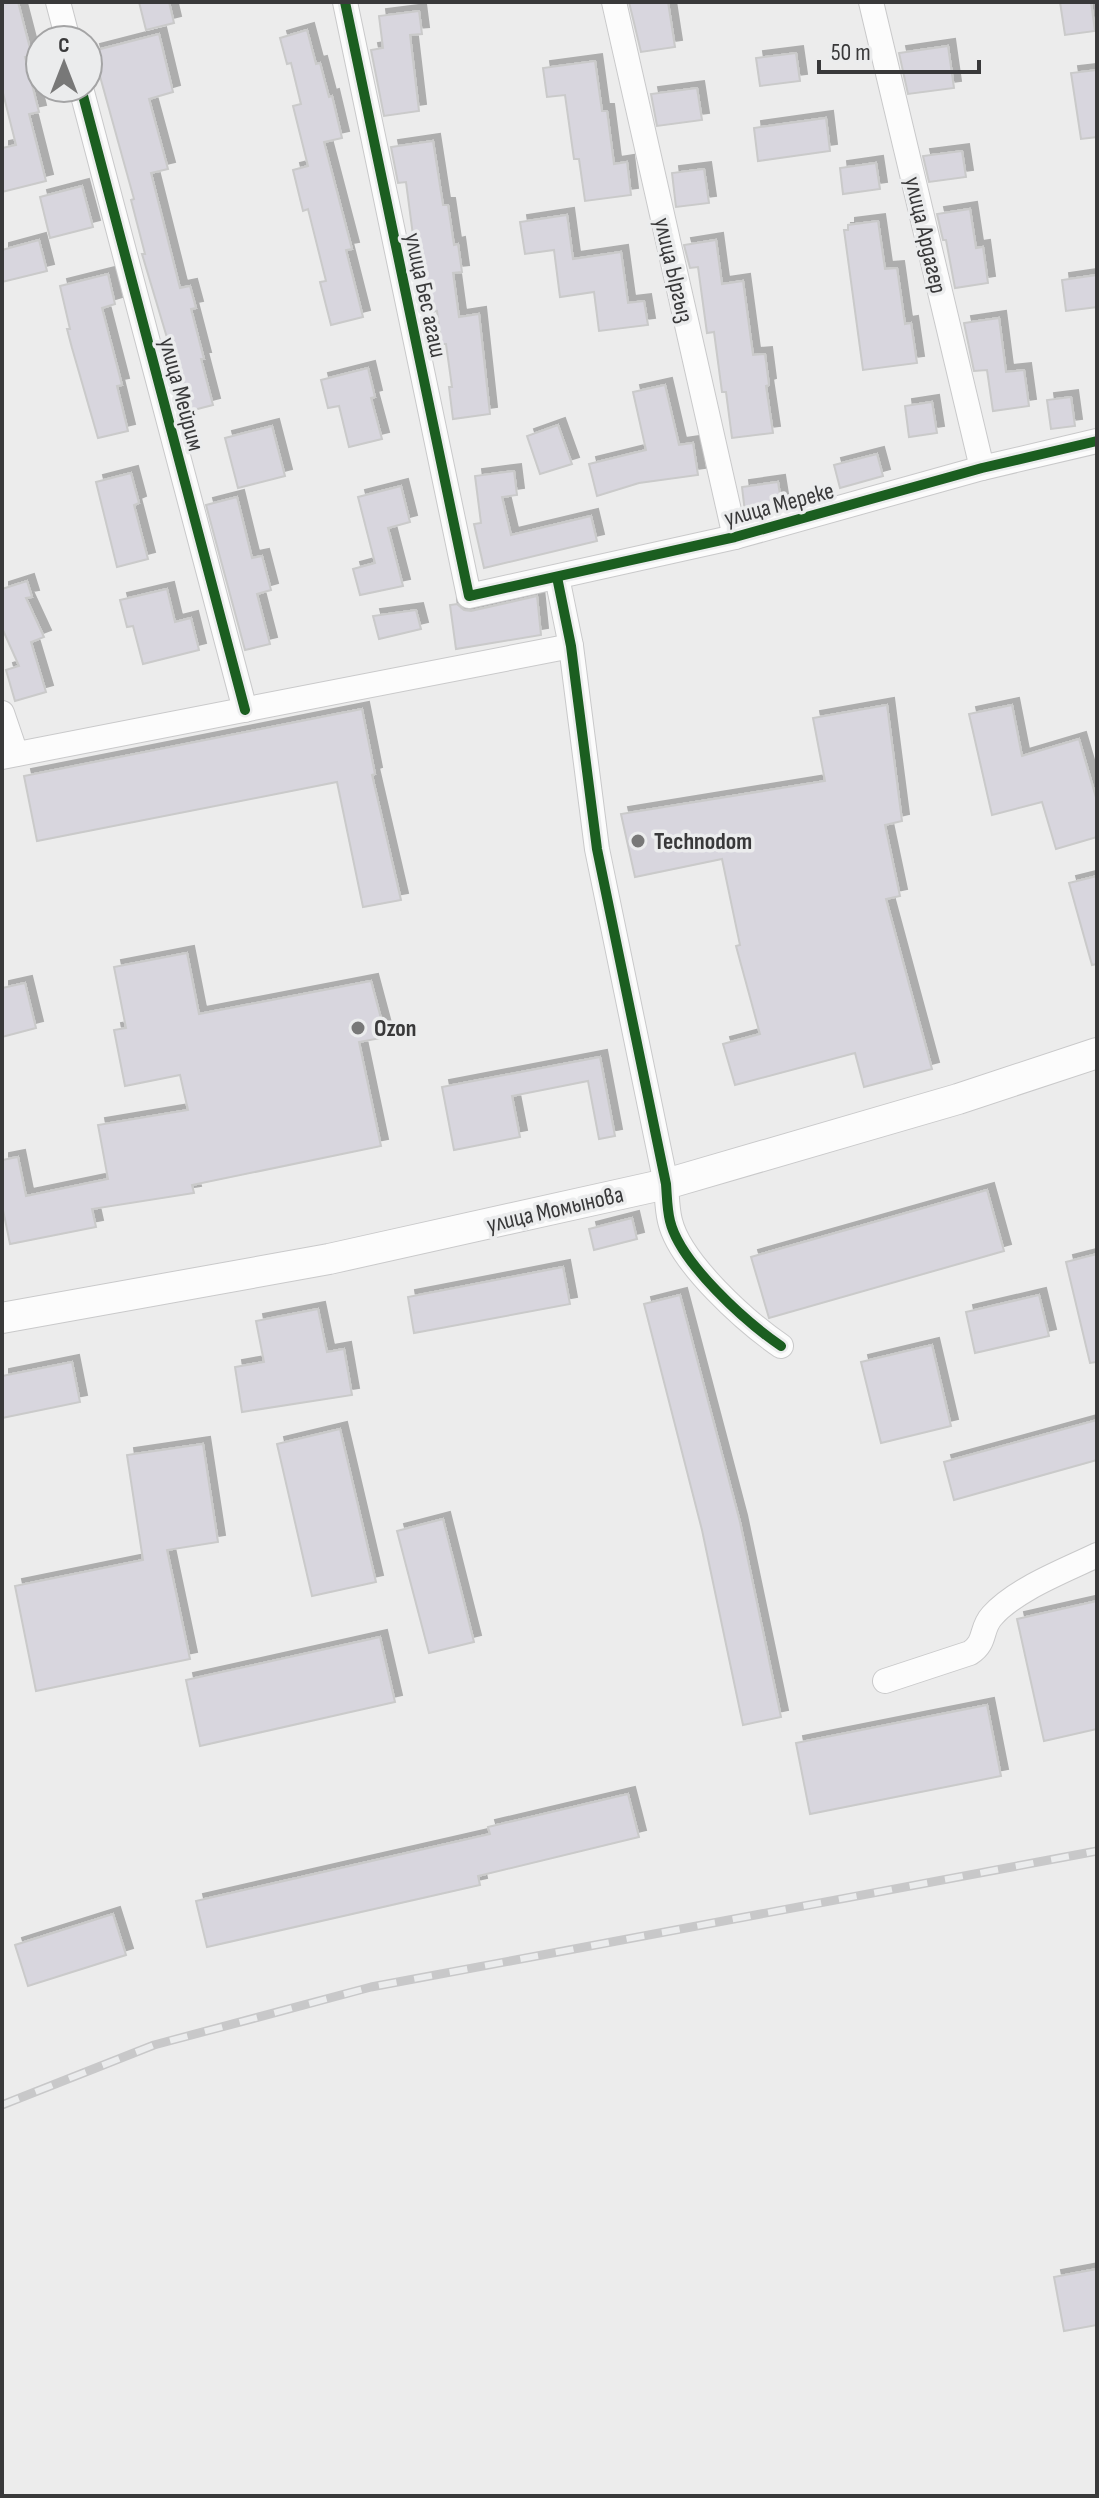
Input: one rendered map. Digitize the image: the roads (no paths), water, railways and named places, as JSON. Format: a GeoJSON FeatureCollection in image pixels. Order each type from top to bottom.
{"type":"FeatureCollection","features":[{"type":"Feature","properties":{"kind":"main road","name":"улица Момынова"},"geometry":{"type":"LineString","coordinates":[[2,1318],[329,1259],[666,1184],[958,1099],[1097,1053]]}},
{"type":"Feature","properties":{"kind":"street"},"geometry":{"type":"LineString","coordinates":[[58,2],[64,24]]}},
{"type":"Feature","properties":{"kind":"street","name":"улица Бес агаш"},"geometry":{"type":"LineString","coordinates":[[345,2],[469,596]]}},
{"type":"Feature","properties":{"kind":"street","name":"улица Ыргыз"},"geometry":{"type":"LineString","coordinates":[[614,2],[735,537]]}},
{"type":"Feature","properties":{"kind":"street","name":"улица Ардагер"},"geometry":{"type":"LineString","coordinates":[[871,2],[982,468]]}},
{"type":"Feature","properties":{"kind":"street","name":"улица Мейрим"},"geometry":{"type":"LineString","coordinates":[[85,104],[245,710]]}},
{"type":"Feature","properties":{"kind":"street","name":"улица Мереке"},"geometry":{"type":"LineString","coordinates":[[469,596],[735,537],[982,468],[1097,441]]}},
{"type":"Feature","properties":{"kind":"street"},"geometry":{"type":"LineString","coordinates":[[557,577],[571,646],[597,849],[666,1184],[670,1223],[683,1250],[751,1325],[781,1346]]}},
{"type":"Feature","properties":{"kind":"street"},"geometry":{"type":"LineString","coordinates":[[2,713],[9,755],[571,646]]}},
{"type":"Feature","properties":{"kind":"street"},"geometry":{"type":"LineString","coordinates":[[885,1681],[970,1653],[980,1646],[989,1618],[1015,1597],[1097,1555]]}},
{"type":"Feature","properties":{"kind":"railway"},"geometry":{"type":"LineString","coordinates":[[2,2105],[154,2045],[371,1987],[1097,1851]]}},
{"type":"Feature","properties":{"kind":"place","name":"Technodom"},"geometry":{"type":"Point","coordinates":[638,841]}},
{"type":"Feature","properties":{"kind":"place","name":"Ozon"},"geometry":{"type":"Point","coordinates":[358,1028]}}]}
